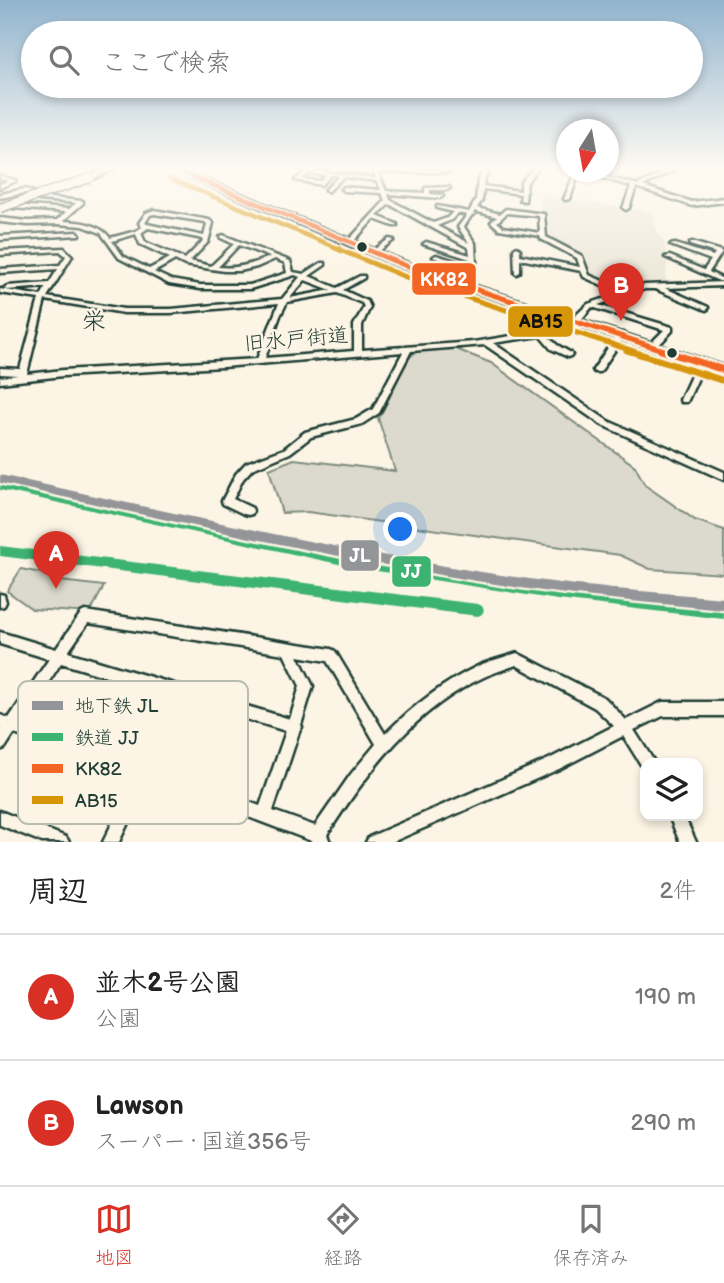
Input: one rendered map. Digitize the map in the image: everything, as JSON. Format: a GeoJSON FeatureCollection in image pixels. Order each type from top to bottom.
{"type":"FeatureCollection","features":[{"type":"Feature","properties":{"kind":"highway"},"geometry":{"type":"LineString","coordinates":[[268,207],[373,253],[455,284],[576,320],[724,370]]}},
{"type":"Feature","properties":{"kind":"street"},"geometry":{"type":"LineString","coordinates":[[19,207],[71,211]]}},
{"type":"Feature","properties":{"kind":"street"},"geometry":{"type":"LineString","coordinates":[[58,222],[75,207]]}},
{"type":"Feature","properties":{"kind":"street"},"geometry":{"type":"LineString","coordinates":[[349,243],[382,207]]}},
{"type":"Feature","properties":{"kind":"street"},"geometry":{"type":"LineString","coordinates":[[400,207],[471,247]]}},
{"type":"Feature","properties":{"kind":"street"},"geometry":{"type":"LineString","coordinates":[[440,207],[456,212],[473,211],[501,216]]}},
{"type":"Feature","properties":{"kind":"street"},"geometry":{"type":"LineString","coordinates":[[455,284],[469,268],[473,258],[472,243],[461,227],[475,207]]}},
{"type":"Feature","properties":{"kind":"street"},"geometry":{"type":"LineString","coordinates":[[542,235],[542,215],[506,211],[494,222],[502,228],[542,235],[548,242],[580,257],[583,274],[626,293]]}},
{"type":"Feature","properties":{"kind":"street"},"geometry":{"type":"LineString","coordinates":[[434,225],[449,219],[456,212]]}},
{"type":"Feature","properties":{"kind":"street"},"geometry":{"type":"LineString","coordinates":[[185,263],[207,238],[210,223],[170,213],[148,214],[142,223],[146,226],[207,238]]}},
{"type":"Feature","properties":{"kind":"street"},"geometry":{"type":"LineString","coordinates":[[374,217],[395,225]]}},
{"type":"Feature","properties":{"kind":"street"},"geometry":{"type":"LineString","coordinates":[[0,220],[15,223],[58,222],[95,228],[105,233],[121,257],[169,282],[200,287],[250,287],[290,274],[303,275],[368,304],[358,325],[358,351]]}},
{"type":"Feature","properties":{"kind":"street"},"geometry":{"type":"LineString","coordinates":[[108,240],[138,232],[146,226]]}},
{"type":"Feature","properties":{"kind":"street"},"geometry":{"type":"LineString","coordinates":[[138,232],[142,243],[185,263],[213,268],[247,269],[275,257]]}},
{"type":"Feature","properties":{"kind":"street"},"geometry":{"type":"LineString","coordinates":[[0,238],[77,233]]}},
{"type":"Feature","properties":{"kind":"street"},"geometry":{"type":"LineString","coordinates":[[32,251],[40,236]]}},
{"type":"Feature","properties":{"kind":"street"},"geometry":{"type":"LineString","coordinates":[[223,237],[288,262],[290,274]]}},
{"type":"Feature","properties":{"kind":"street"},"geometry":{"type":"LineString","coordinates":[[373,253],[391,240]]}},
{"type":"Feature","properties":{"kind":"street"},"geometry":{"type":"LineString","coordinates":[[213,268],[238,243]]}},
{"type":"Feature","properties":{"kind":"street"},"geometry":{"type":"LineString","coordinates":[[426,244],[473,258]]}},
{"type":"Feature","properties":{"kind":"street"},"geometry":{"type":"LineString","coordinates":[[673,246],[719,252],[705,274]]}},
{"type":"Feature","properties":{"kind":"street"},"geometry":{"type":"LineString","coordinates":[[681,264],[692,247]]}},
{"type":"Feature","properties":{"kind":"street"},"geometry":{"type":"LineString","coordinates":[[0,253],[64,250],[69,256],[43,298],[32,328],[22,374],[0,370]]}},
{"type":"Feature","properties":{"kind":"street"},"geometry":{"type":"LineString","coordinates":[[517,272],[518,253],[582,269]]}},
{"type":"Feature","properties":{"kind":"street"},"geometry":{"type":"LineString","coordinates":[[436,257],[469,268]]}},
{"type":"Feature","properties":{"kind":"street"},"geometry":{"type":"LineString","coordinates":[[576,320],[590,305],[626,293],[656,286],[724,284],[668,257]]}},
{"type":"Feature","properties":{"kind":"street"},"geometry":{"type":"LineString","coordinates":[[149,272],[174,258]]}},
{"type":"Feature","properties":{"kind":"street"},"geometry":{"type":"LineString","coordinates":[[261,359],[283,301],[303,275],[323,264]]}},
{"type":"Feature","properties":{"kind":"street"},"geometry":{"type":"LineString","coordinates":[[0,271],[63,267]]}},
{"type":"Feature","properties":{"kind":"street"},"geometry":{"type":"LineString","coordinates":[[0,289],[124,311],[171,311],[283,301],[337,291],[362,277]]}},
{"type":"Feature","properties":{"kind":"street"},"geometry":{"type":"LineString","coordinates":[[0,289],[51,285]]}},
{"type":"Feature","properties":{"kind":"street"},"geometry":{"type":"LineString","coordinates":[[656,286],[706,308]]}},
{"type":"Feature","properties":{"kind":"street"},"geometry":{"type":"LineString","coordinates":[[590,305],[669,329],[653,346]]}},
{"type":"Feature","properties":{"kind":"street"},"geometry":{"type":"LineString","coordinates":[[555,330],[563,323],[564,317]]}},
{"type":"Feature","properties":{"kind":"street","name":"旧水戸街道"},"geometry":{"type":"LineString","coordinates":[[0,380],[22,374],[486,342],[594,326]]}},
{"type":"Feature","properties":{"kind":"street"},"geometry":{"type":"LineString","coordinates":[[541,333],[554,347],[568,355]]}},
{"type":"Feature","properties":{"kind":"street"},"geometry":{"type":"LineString","coordinates":[[597,370],[621,335]]}},
{"type":"Feature","properties":{"kind":"street"},"geometry":{"type":"LineString","coordinates":[[486,342],[605,423],[724,476]]}},
{"type":"Feature","properties":{"kind":"street"},"geometry":{"type":"LineString","coordinates":[[248,510],[227,501],[244,471],[287,451],[309,434],[359,422],[376,411],[408,349]]}},
{"type":"Feature","properties":{"kind":"street"},"geometry":{"type":"LineString","coordinates":[[684,400],[701,363]]}},
{"type":"Feature","properties":{"kind":"street"},"geometry":{"type":"LineString","coordinates":[[40,681],[85,617],[331,655],[384,745]]}},
{"type":"Feature","properties":{"kind":"street"},"geometry":{"type":"LineString","coordinates":[[0,638],[144,681]]}},
{"type":"Feature","properties":{"kind":"street"},"geometry":{"type":"LineString","coordinates":[[265,814],[307,686],[288,649]]}},
{"type":"Feature","properties":{"kind":"street"},"geometry":{"type":"LineString","coordinates":[[248,808],[320,838],[384,745],[413,714],[463,680],[498,664],[517,659],[600,704],[625,727],[645,758]]}},
{"type":"Feature","properties":{"kind":"street"},"geometry":{"type":"LineString","coordinates":[[0,743],[6,724],[18,709]]}},
{"type":"Feature","properties":{"kind":"street"},"geometry":{"type":"LineString","coordinates":[[374,842],[554,764],[662,709],[724,709]]}},
{"type":"Feature","properties":{"kind":"street"},"geometry":{"type":"LineString","coordinates":[[248,713],[295,727]]}},
{"type":"Feature","properties":{"kind":"street"},"geometry":{"type":"LineString","coordinates":[[0,818],[61,842]]}},
{"type":"Feature","properties":{"kind":"street"},"geometry":{"type":"LineString","coordinates":[[678,821],[688,842]]}},
{"type":"Feature","properties":{"kind":"street"},"geometry":{"type":"LineString","coordinates":[[111,842],[120,824]]}},
{"type":"Feature","properties":{"kind":"shaded area"},"geometry":{"type":"Polygon","coordinates":[[[541,207],[622,207],[653,212],[656,230],[663,239],[668,257],[665,285],[642,286],[627,291],[590,275],[583,256],[548,238],[544,214],[541,213],[541,207]]]}},
{"type":"Feature","properties":{"kind":"shaded area"},"geometry":{"type":"Polygon","coordinates":[[[451,347],[491,363],[635,466],[645,485],[695,520],[724,530],[724,574],[650,569],[620,555],[308,512],[282,513],[269,469],[294,459],[395,471],[378,418],[412,355],[422,350],[451,347]]]}},
{"type":"Feature","properties":{"kind":"shaded area"},"geometry":{"type":"Polygon","coordinates":[[[21,569],[46,574],[52,580],[104,586],[90,613],[32,609],[7,591],[21,569]]]}},
{"type":"Feature","properties":{"kind":"metro line","name":"JL"},"geometry":{"type":"LineString","coordinates":[[0,479],[253,534],[444,571],[562,588],[724,604]]}},
{"type":"Feature","properties":{"kind":"rail line","name":"JJ"},"geometry":{"type":"LineString","coordinates":[[0,486],[352,562],[558,595],[724,613]]}},
{"type":"Feature","properties":{"kind":"rail line","name":"JJ"},"geometry":{"type":"LineString","coordinates":[[0,551],[478,610]]}},
{"type":"Feature","properties":{"kind":"transit line","name":"AB15"},"geometry":{"type":"LineString","coordinates":[[238,207],[413,280],[721,380]]}},
{"type":"Feature","properties":{"kind":"transit line","name":"KK82"},"geometry":{"type":"LineString","coordinates":[[266,207],[416,270],[724,370]]}},
{"type":"Feature","properties":{"kind":"place","name":"Lawson"},"geometry":{"type":"Point","coordinates":[621,321]}},
{"type":"Feature","properties":{"kind":"place","name":"並木2号公園"},"geometry":{"type":"Point","coordinates":[56,589]}},
{"type":"Feature","properties":{"kind":"district","name":"栄"},"geometry":{"type":"Point","coordinates":[94,321]}}]}
